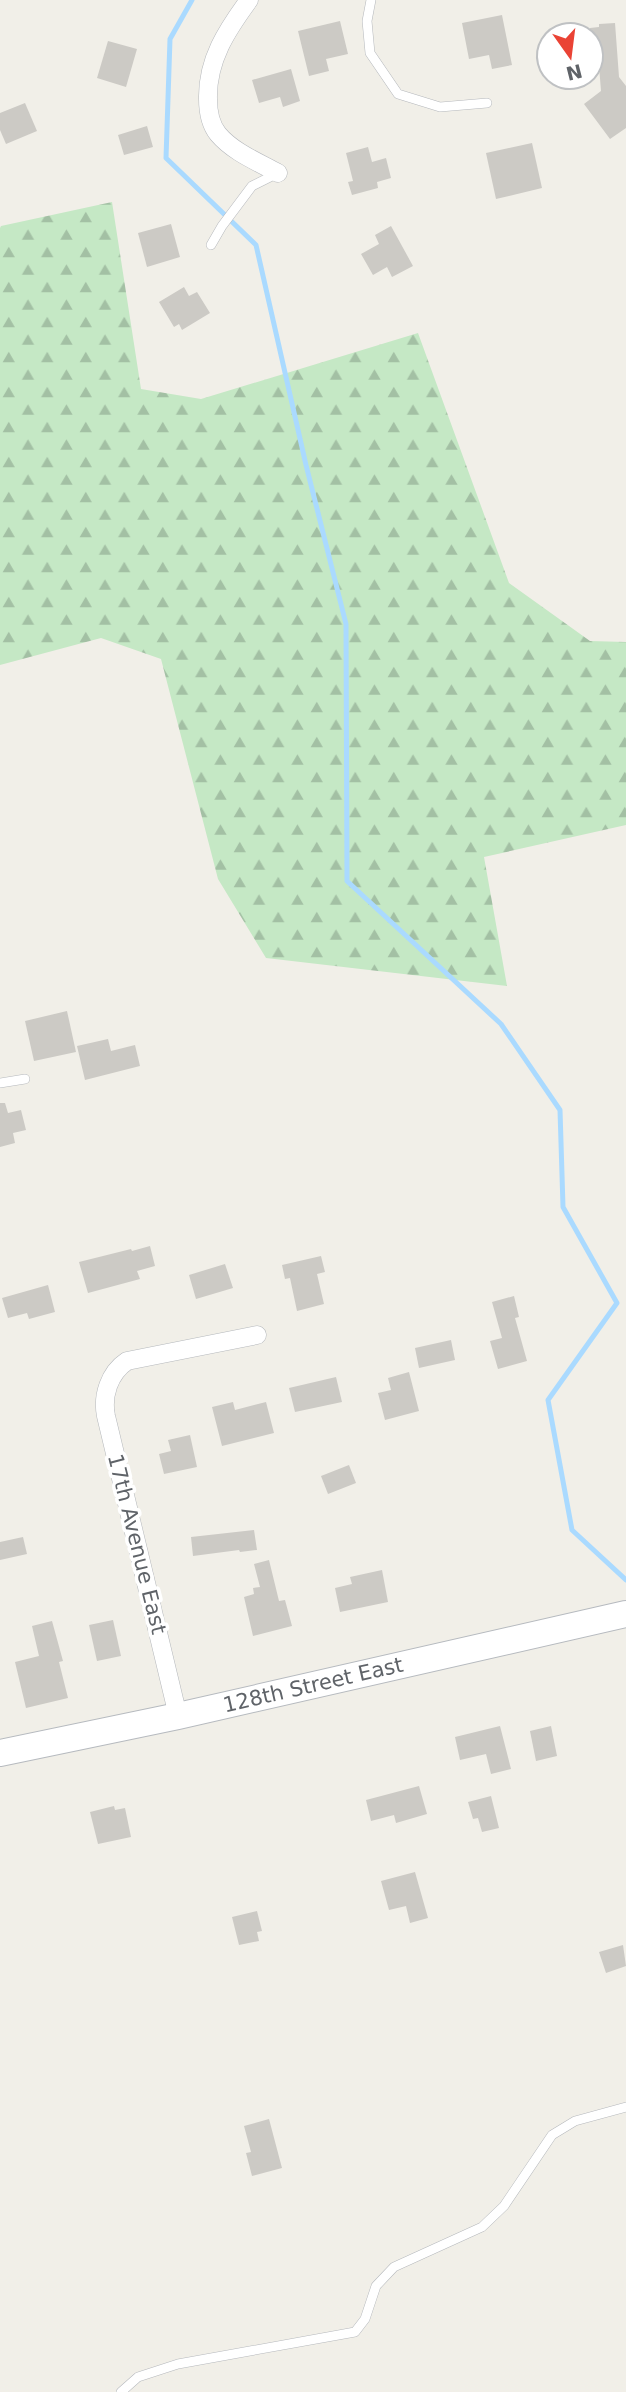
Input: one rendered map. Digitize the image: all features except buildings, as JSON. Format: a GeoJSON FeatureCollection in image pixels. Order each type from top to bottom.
{"type":"FeatureCollection","features":[{"type":"Feature","properties":{"kind":"street"},"geometry":{"type":"LineString","coordinates":[[249,0],[232,23],[213,61],[208,79],[208,109],[211,124],[219,135],[249,158],[278,173]]}},
{"type":"Feature","properties":{"kind":"street","name":"17th Avenue East"},"geometry":{"type":"LineString","coordinates":[[178,1716],[106,1416],[104,1396],[114,1373],[127,1361],[257,1335]]}},
{"type":"Feature","properties":{"kind":"street","name":"128th Street East"},"geometry":{"type":"LineString","coordinates":[[0,1753],[178,1716],[626,1614]]}},
{"type":"Feature","properties":{"kind":"lane"},"geometry":{"type":"LineString","coordinates":[[372,0],[367,21],[370,54],[398,94],[440,107],[486,103]]}},
{"type":"Feature","properties":{"kind":"lane"},"geometry":{"type":"LineString","coordinates":[[211,245],[252,186],[278,173]]}},
{"type":"Feature","properties":{"kind":"lane"},"geometry":{"type":"LineString","coordinates":[[0,1083],[25,1079]]}},
{"type":"Feature","properties":{"kind":"lane"},"geometry":{"type":"LineString","coordinates":[[121,2392],[138,2377],[178,2364],[355,2332],[365,2319],[376,2286],[394,2267],[482,2227],[504,2206],[552,2135],[575,2121],[626,2107]]}},
{"type":"Feature","properties":{"kind":"green space"},"geometry":{"type":"Polygon","coordinates":[[[112,202],[141,389],[201,399],[418,333],[509,583],[590,641],[626,642],[626,825],[484,857],[507,986],[266,958],[218,879],[161,659],[101,638],[0,665],[0,228],[112,202]]]}},
{"type":"Feature","properties":{"kind":"waterway"},"geometry":{"type":"LineString","coordinates":[[192,0],[170,39],[166,158],[256,245],[306,465],[346,624],[347,881],[501,1024],[560,1110],[563,1207],[617,1303],[548,1400],[572,1530],[626,1580]]}}]}
